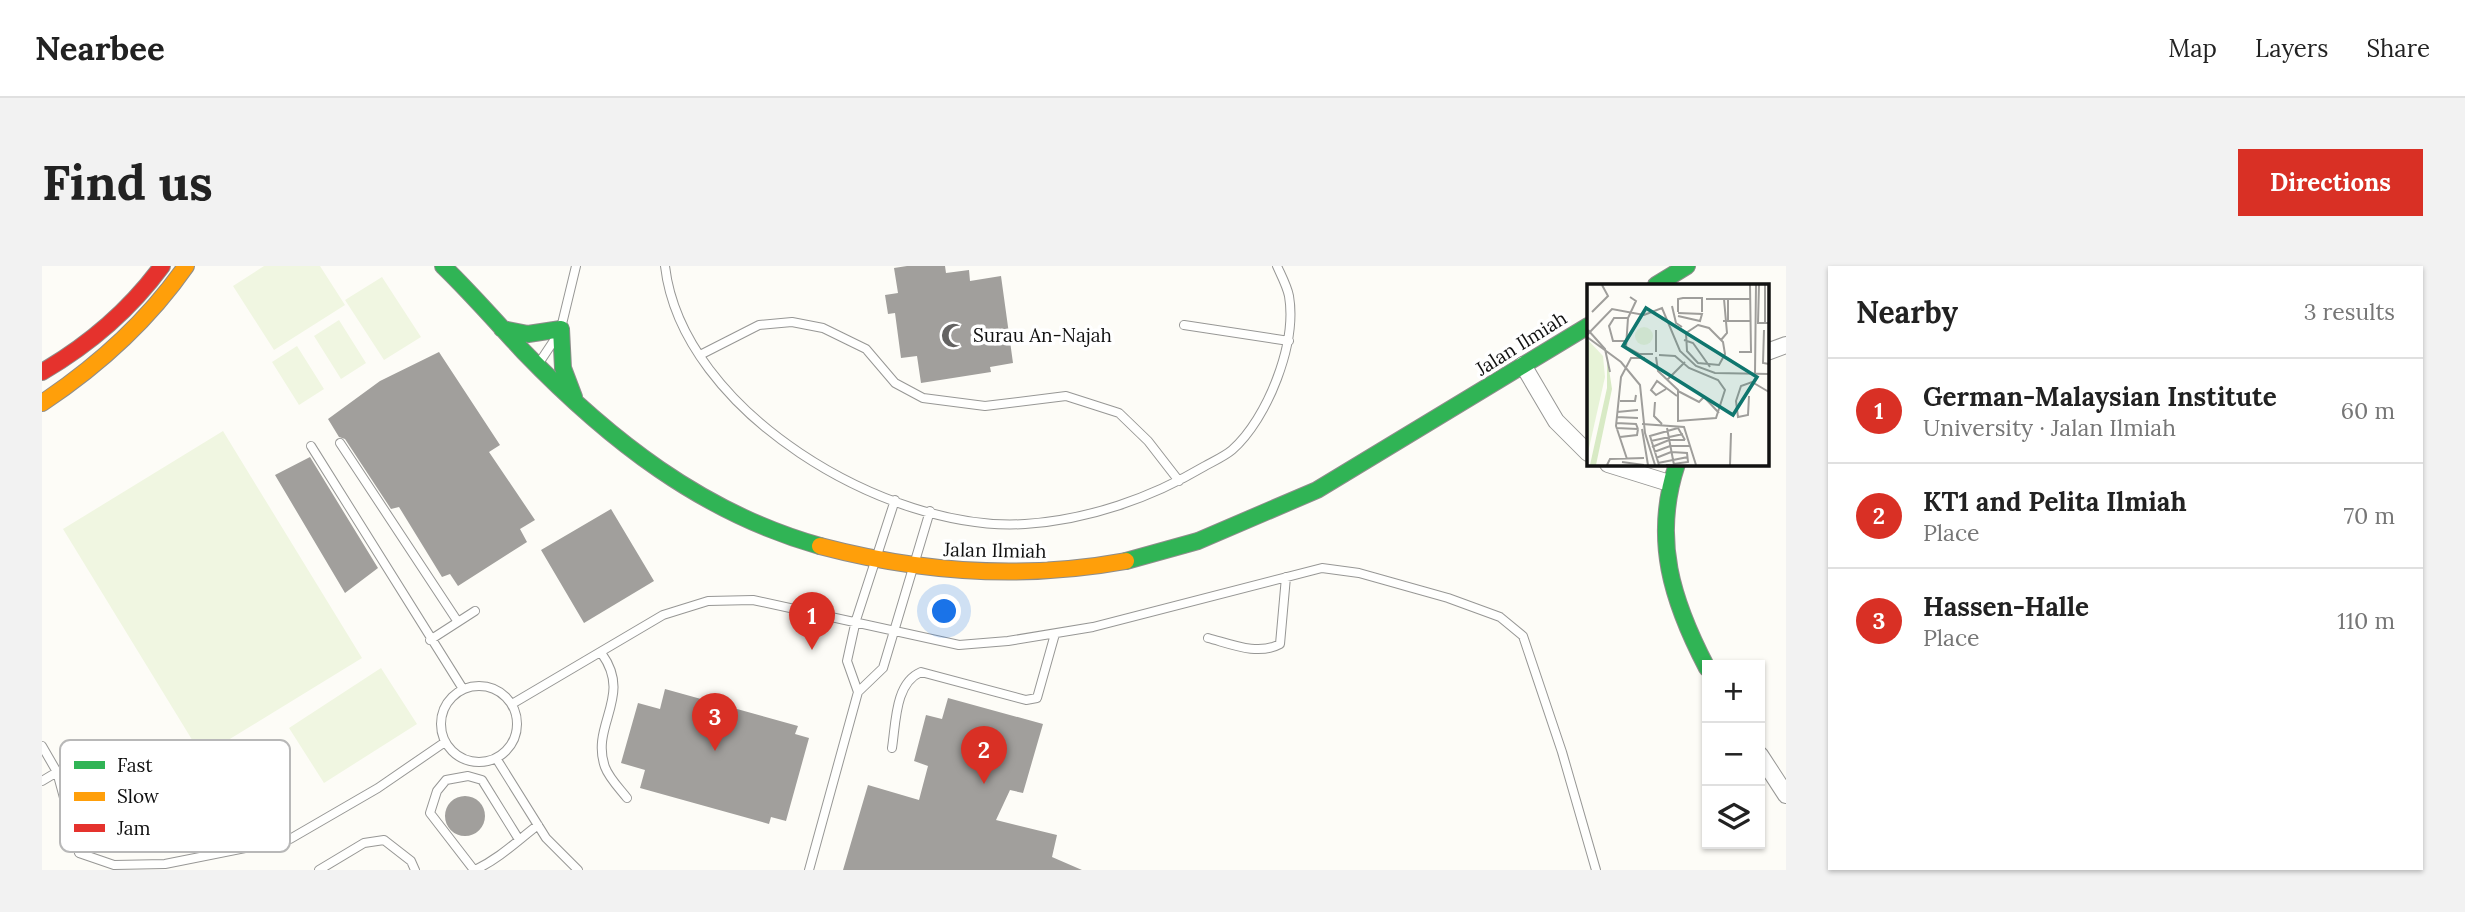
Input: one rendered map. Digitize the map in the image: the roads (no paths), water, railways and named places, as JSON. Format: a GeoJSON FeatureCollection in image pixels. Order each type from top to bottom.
{"type":"FeatureCollection","features":[{"type":"Feature","properties":{"kind":"street"},"geometry":{"type":"LineString","coordinates":[[42,372],[67,358],[115,322],[136,301],[162,266]]}},
{"type":"Feature","properties":{"kind":"street"},"geometry":{"type":"LineString","coordinates":[[42,403],[104,360],[170,291],[186,266]]}},
{"type":"Feature","properties":{"kind":"street","name":"Jalan Ilmiah"},"geometry":{"type":"LineString","coordinates":[[443,266],[576,402],[665,475],[734,516],[783,536],[876,560],[958,573],[1019,575],[1075,571],[1145,559],[1194,544],[1280,509],[1317,490],[1587,327]]}},
{"type":"Feature","properties":{"kind":"street"},"geometry":{"type":"LineString","coordinates":[[1658,284],[1687,266]]}},
{"type":"Feature","properties":{"kind":"street"},"geometry":{"type":"LineString","coordinates":[[502,329],[528,334],[561,329],[563,368],[576,402]]}},
{"type":"Feature","properties":{"kind":"street"},"geometry":{"type":"LineString","coordinates":[[1769,351],[1786,345]]}},
{"type":"Feature","properties":{"kind":"street"},"geometry":{"type":"LineString","coordinates":[[1523,365],[1556,421],[1587,452]]}},
{"type":"Feature","properties":{"kind":"street"},"geometry":{"type":"LineString","coordinates":[[1614,466],[1669,483]]}},
{"type":"Feature","properties":{"kind":"street"},"geometry":{"type":"LineString","coordinates":[[1676,466],[1669,483],[1666,535],[1669,570],[1683,620],[1703,660]]}},
{"type":"Feature","properties":{"kind":"street"},"geometry":{"type":"LineString","coordinates":[[1765,763],[1786,795]]}},
{"type":"Feature","properties":{"kind":"lane"},"geometry":{"type":"LineString","coordinates":[[538,366],[561,329],[576,266]]}},
{"type":"Feature","properties":{"kind":"lane"},"geometry":{"type":"LineString","coordinates":[[666,266],[680,319],[700,355],[748,414],[807,459],[895,500],[929,511],[959,519],[1024,524],[1114,508],[1179,481],[1232,450],[1272,396],[1289,341],[1289,295],[1277,266]]}},
{"type":"Feature","properties":{"kind":"lane"},"geometry":{"type":"LineString","coordinates":[[700,355],[759,325],[792,322],[823,327],[866,349],[895,383],[923,398],[985,406],[1066,397],[1119,413],[1148,441],[1179,481]]}},
{"type":"Feature","properties":{"kind":"lane"},"geometry":{"type":"LineString","coordinates":[[1184,325],[1289,341]]}},
{"type":"Feature","properties":{"kind":"lane"},"geometry":{"type":"LineString","coordinates":[[340,443],[458,622]]}},
{"type":"Feature","properties":{"kind":"lane"},"geometry":{"type":"LineString","coordinates":[[311,446],[463,689]]}},
{"type":"Feature","properties":{"kind":"lane"},"geometry":{"type":"LineString","coordinates":[[858,692],[847,661],[856,620],[895,500]]}},
{"type":"Feature","properties":{"kind":"lane"},"geometry":{"type":"LineString","coordinates":[[808,870],[858,692],[883,668],[929,511]]}},
{"type":"Feature","properties":{"kind":"lane"},"geometry":{"type":"LineString","coordinates":[[512,704],[663,615],[708,601],[753,600],[856,620],[959,645],[1055,634],[1322,568],[1359,573],[1500,617],[1522,636],[1562,752],[1596,870]]}},
{"type":"Feature","properties":{"kind":"lane"},"geometry":{"type":"LineString","coordinates":[[1208,638],[1252,649],[1269,650],[1280,644],[1286,577]]}},
{"type":"Feature","properties":{"kind":"lane"},"geometry":{"type":"LineString","coordinates":[[430,640],[475,611]]}},
{"type":"Feature","properties":{"kind":"lane"},"geometry":{"type":"LineString","coordinates":[[892,748],[902,690],[909,677],[921,672],[1026,700],[1037,698],[1055,634]]}},
{"type":"Feature","properties":{"kind":"lane"},"geometry":{"type":"LineString","coordinates":[[602,653],[612,668],[616,686],[601,749],[606,770],[627,798]]}},
{"type":"Feature","properties":{"kind":"lane"},"geometry":{"type":"LineString","coordinates":[[477,686],[491,688],[503,694],[512,704],[517,716],[513,740],[496,758],[474,762],[453,751],[445,742],[441,718],[445,706],[463,689],[477,686]]}},
{"type":"Feature","properties":{"kind":"lane"},"geometry":{"type":"LineString","coordinates":[[290,839],[378,788],[445,742]]}},
{"type":"Feature","properties":{"kind":"lane"},"geometry":{"type":"LineString","coordinates":[[42,746],[57,772],[60,783]]}},
{"type":"Feature","properties":{"kind":"lane"},"geometry":{"type":"LineString","coordinates":[[496,758],[546,838],[578,870]]}},
{"type":"Feature","properties":{"kind":"lane"},"geometry":{"type":"LineString","coordinates":[[42,781],[57,772]]}},
{"type":"Feature","properties":{"kind":"lane"},"geometry":{"type":"LineString","coordinates":[[518,838],[482,780],[468,776],[446,780],[437,791],[430,813],[475,870],[511,849],[518,838],[538,825]]}},
{"type":"Feature","properties":{"kind":"lane"},"geometry":{"type":"LineString","coordinates":[[319,870],[364,843],[384,839],[411,861],[415,870]]}},
{"type":"Feature","properties":{"kind":"lane"},"geometry":{"type":"LineString","coordinates":[[79,852],[114,865],[165,864],[225,852]]}},
{"type":"Feature","properties":{"kind":"place","name":"Surau An-Najah"},"geometry":{"type":"Point","coordinates":[953,335]}},
{"type":"Feature","properties":{"kind":"place","name":"German-Malaysian Institute"},"geometry":{"type":"Point","coordinates":[812,650]}},
{"type":"Feature","properties":{"kind":"place","name":"Hassen-Halle"},"geometry":{"type":"Point","coordinates":[715,751]}},
{"type":"Feature","properties":{"kind":"place","name":"KT1 and Pelita Ilmiah"},"geometry":{"type":"Point","coordinates":[984,784]}}]}
